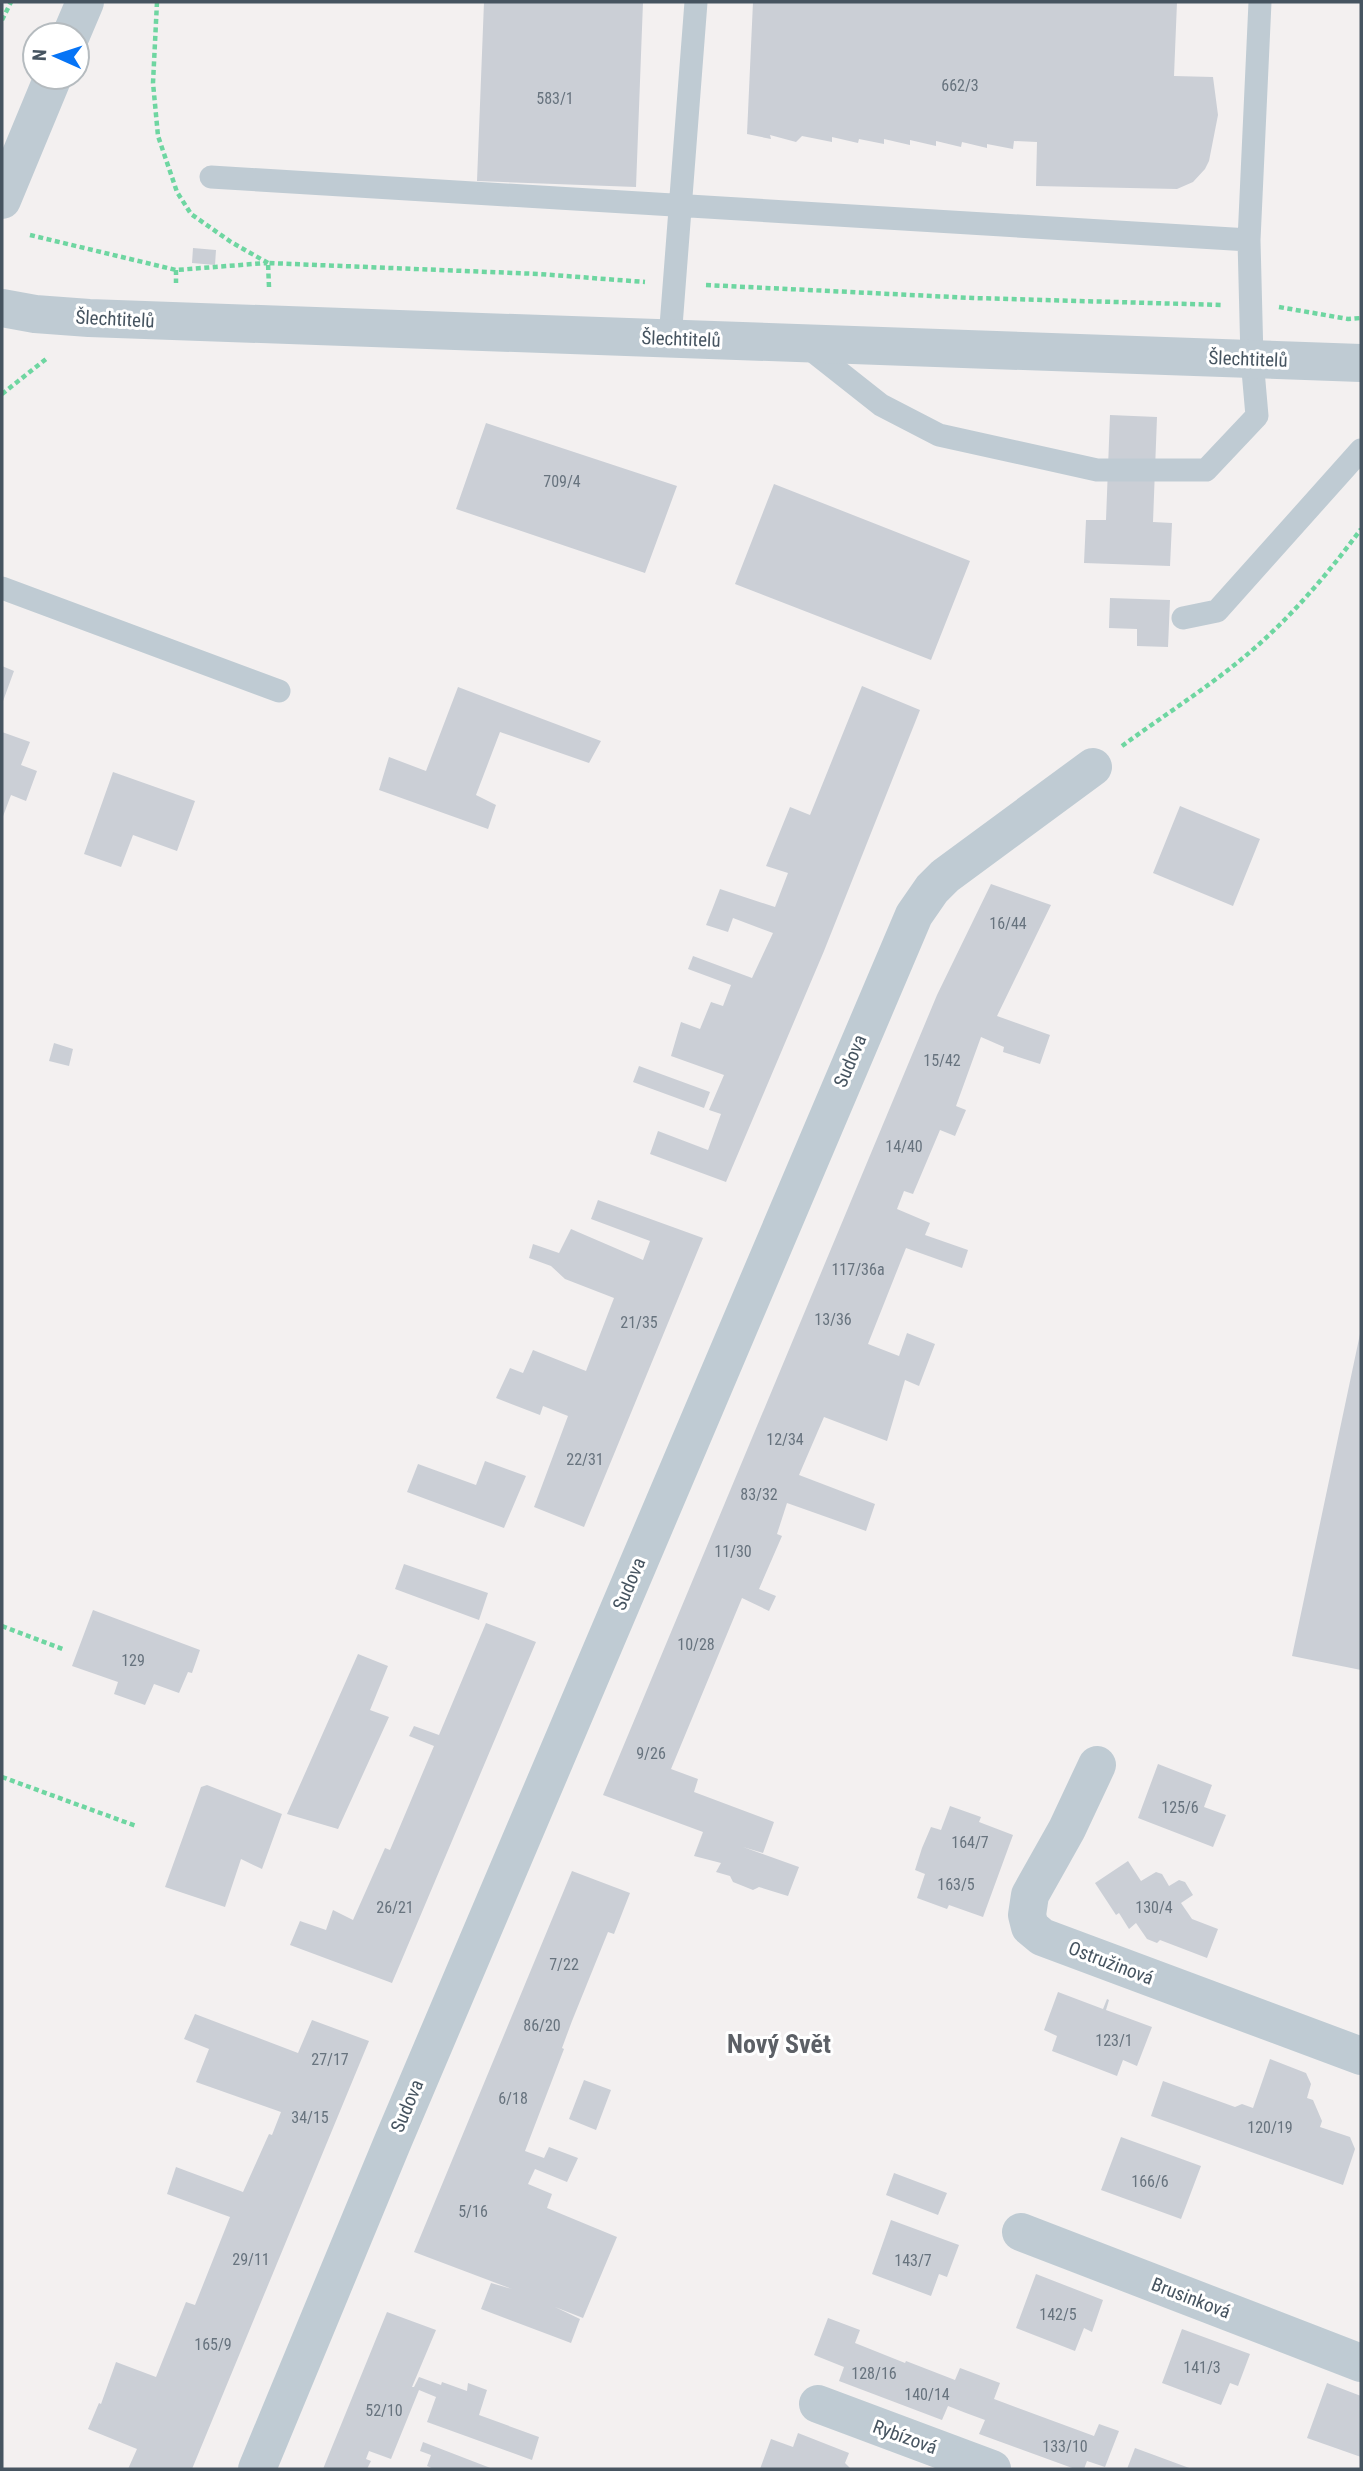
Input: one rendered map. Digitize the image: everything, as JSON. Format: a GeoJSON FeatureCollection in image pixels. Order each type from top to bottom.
{"type":"FeatureCollection","features":[{"type":"Feature","properties":{"kind":"street"},"geometry":{"type":"LineString","coordinates":[[77,21],[85,2]]}},
{"type":"Feature","properties":{"kind":"street"},"geometry":{"type":"LineString","coordinates":[[2,200],[47,91]]}},
{"type":"Feature","properties":{"kind":"street","name":"Šlechtitelů"},"geometry":{"type":"LineString","coordinates":[[2,308],[35,314],[89,318],[1361,363]]}},
{"type":"Feature","properties":{"kind":"street","name":"Sudova"},"geometry":{"type":"LineString","coordinates":[[257,2469],[393,2141],[903,937],[920,903],[945,876],[1093,767]]}},
{"type":"Feature","properties":{"kind":"street","name":"Ostružinová"},"geometry":{"type":"LineString","coordinates":[[1097,1765],[1067,1829],[1030,1895],[1027,1915],[1030,1927],[1042,1937],[1361,2056]]}},
{"type":"Feature","properties":{"kind":"street","name":"Brusinková"},"geometry":{"type":"LineString","coordinates":[[1021,2232],[1361,2363]]}},
{"type":"Feature","properties":{"kind":"street","name":"Rybízová"},"geometry":{"type":"LineString","coordinates":[[818,2404],[992,2469]]}},
{"type":"Feature","properties":{"kind":"lane"},"geometry":{"type":"LineString","coordinates":[[670,339],[696,2]]}},
{"type":"Feature","properties":{"kind":"lane"},"geometry":{"type":"LineString","coordinates":[[803,344],[881,405],[939,435],[1097,470],[1206,470],[1256,416],[1249,240],[1260,2]]}},
{"type":"Feature","properties":{"kind":"lane"},"geometry":{"type":"LineString","coordinates":[[211,177],[1249,240]]}},
{"type":"Feature","properties":{"kind":"lane"},"geometry":{"type":"LineString","coordinates":[[1183,618],[1217,611],[1361,450]]}},
{"type":"Feature","properties":{"kind":"lane"},"geometry":{"type":"LineString","coordinates":[[2,588],[279,691]]}},
{"type":"Feature","properties":{"kind":"path"},"geometry":{"type":"LineString","coordinates":[[2,20],[10,2]]}},
{"type":"Feature","properties":{"kind":"path"},"geometry":{"type":"LineString","coordinates":[[157,2],[153,83],[158,136],[177,192],[191,214],[231,242],[268,263]]}},
{"type":"Feature","properties":{"kind":"path"},"geometry":{"type":"LineString","coordinates":[[30,235],[176,270],[268,263],[525,273],[674,284],[973,298],[1251,306],[1287,308],[1348,319],[1361,318]]}},
{"type":"Feature","properties":{"kind":"path"},"geometry":{"type":"LineString","coordinates":[[268,263],[269,294]]}},
{"type":"Feature","properties":{"kind":"path"},"geometry":{"type":"LineString","coordinates":[[176,270],[176,290]]}},
{"type":"Feature","properties":{"kind":"path"},"geometry":{"type":"LineString","coordinates":[[2,394],[46,359]]}},
{"type":"Feature","properties":{"kind":"path"},"geometry":{"type":"LineString","coordinates":[[1093,767],[1236,663],[1267,636],[1317,585],[1361,529]]}},
{"type":"Feature","properties":{"kind":"path"},"geometry":{"type":"LineString","coordinates":[[2,1626],[65,1650]]}},
{"type":"Feature","properties":{"kind":"path"},"geometry":{"type":"LineString","coordinates":[[2,1777],[136,1826]]}},
{"type":"Feature","properties":{"kind":"building"},"geometry":{"type":"Polygon","coordinates":[[[484,2],[643,2],[636,187],[477,181],[484,2]]]}},
{"type":"Feature","properties":{"kind":"building"},"geometry":{"type":"Polygon","coordinates":[[[753,2],[1177,2],[1174,76],[1213,77],[1218,115],[1209,161],[1193,182],[1177,189],[1036,186],[1037,142],[1014,141],[1013,149],[987,144],[987,148],[962,142],[961,147],[936,141],[936,146],[910,140],[910,145],[884,139],[884,144],[859,139],[858,143],[832,137],[832,142],[802,136],[796,142],[770,135],[771,139],[747,134],[753,2]]]}},
{"type":"Feature","properties":{"kind":"building"},"geometry":{"type":"Polygon","coordinates":[[[193,248],[216,250],[215,265],[192,263],[193,248]]]}},
{"type":"Feature","properties":{"kind":"building"},"geometry":{"type":"Polygon","coordinates":[[[1110,415],[1157,417],[1153,522],[1172,523],[1170,566],[1084,563],[1086,520],[1106,520],[1110,415]]]}},
{"type":"Feature","properties":{"kind":"building"},"geometry":{"type":"Polygon","coordinates":[[[486,423],[677,486],[645,573],[456,509],[486,423]]]}},
{"type":"Feature","properties":{"kind":"building"},"geometry":{"type":"Polygon","coordinates":[[[774,484],[970,561],[931,660],[735,584],[774,484]]]}},
{"type":"Feature","properties":{"kind":"building"},"geometry":{"type":"Polygon","coordinates":[[[1110,598],[1170,600],[1168,647],[1137,646],[1137,629],[1109,628],[1110,598]]]}},
{"type":"Feature","properties":{"kind":"building"},"geometry":{"type":"Polygon","coordinates":[[[2,666],[14,671],[2,704],[2,666]]]}},
{"type":"Feature","properties":{"kind":"building"},"geometry":{"type":"Polygon","coordinates":[[[862,686],[920,710],[824,951],[726,1182],[650,1154],[658,1131],[708,1150],[721,1114],[709,1110],[724,1075],[671,1056],[681,1022],[700,1029],[711,1002],[723,1006],[731,985],[688,969],[693,956],[752,978],[773,933],[733,918],[728,932],[706,925],[720,889],[775,907],[788,873],[766,866],[790,807],[810,815],[862,686]]]}},
{"type":"Feature","properties":{"kind":"building"},"geometry":{"type":"Polygon","coordinates":[[[458,687],[601,741],[589,763],[500,732],[476,795],[496,805],[488,829],[379,790],[389,757],[426,771],[458,687]]]}},
{"type":"Feature","properties":{"kind":"building"},"geometry":{"type":"Polygon","coordinates":[[[2,732],[30,742],[21,765],[37,771],[26,801],[11,795],[2,819],[2,732]]]}},
{"type":"Feature","properties":{"kind":"building"},"geometry":{"type":"Polygon","coordinates":[[[113,772],[195,801],[177,851],[133,835],[121,867],[84,854],[113,772]]]}},
{"type":"Feature","properties":{"kind":"building"},"geometry":{"type":"Polygon","coordinates":[[[1180,806],[1260,839],[1233,906],[1153,873],[1180,806]]]}},
{"type":"Feature","properties":{"kind":"building"},"geometry":{"type":"Polygon","coordinates":[[[991,884],[1051,905],[997,1016],[1050,1035],[1040,1064],[1003,1052],[1004,1047],[981,1037],[956,1106],[966,1110],[955,1136],[940,1130],[913,1194],[904,1191],[897,1209],[930,1223],[925,1235],[968,1250],[962,1268],[906,1248],[868,1344],[899,1356],[907,1333],[935,1344],[919,1386],[905,1380],[887,1441],[824,1417],[799,1475],[875,1504],[866,1531],[787,1503],[777,1534],[782,1536],[759,1589],[776,1596],[769,1611],[742,1598],[671,1769],[698,1779],[694,1792],[774,1822],[763,1853],[743,1847],[799,1867],[788,1896],[759,1887],[753,1890],[733,1882],[730,1876],[716,1872],[721,1863],[694,1856],[703,1832],[603,1795],[937,995],[991,884]]]}},
{"type":"Feature","properties":{"kind":"building"},"geometry":{"type":"Polygon","coordinates":[[[54,1043],[73,1049],[69,1066],[49,1061],[54,1043]]]}},
{"type":"Feature","properties":{"kind":"building"},"geometry":{"type":"Polygon","coordinates":[[[639,1066],[710,1092],[704,1108],[633,1082],[639,1066]]]}},
{"type":"Feature","properties":{"kind":"building"},"geometry":{"type":"Polygon","coordinates":[[[598,1200],[703,1238],[584,1527],[534,1507],[568,1416],[543,1406],[540,1415],[496,1398],[510,1368],[523,1373],[533,1350],[586,1371],[614,1298],[565,1279],[551,1266],[529,1258],[533,1244],[559,1253],[571,1229],[643,1260],[650,1241],[591,1219],[598,1200]]]}},
{"type":"Feature","properties":{"kind":"building"},"geometry":{"type":"Polygon","coordinates":[[[1361,1335],[1361,1670],[1292,1656],[1361,1335]]]}},
{"type":"Feature","properties":{"kind":"building"},"geometry":{"type":"Polygon","coordinates":[[[485,1461],[526,1476],[504,1528],[407,1492],[418,1464],[476,1485],[485,1461]]]}},
{"type":"Feature","properties":{"kind":"building"},"geometry":{"type":"Polygon","coordinates":[[[404,1564],[488,1593],[479,1620],[395,1589],[404,1564]]]}},
{"type":"Feature","properties":{"kind":"building"},"geometry":{"type":"Polygon","coordinates":[[[93,1610],[200,1650],[192,1673],[188,1672],[179,1693],[154,1684],[145,1705],[114,1694],[118,1682],[72,1666],[93,1610]]]}},
{"type":"Feature","properties":{"kind":"building"},"geometry":{"type":"Polygon","coordinates":[[[486,1623],[536,1642],[392,1983],[290,1945],[300,1921],[326,1930],[333,1910],[353,1920],[385,1848],[390,1850],[434,1746],[409,1736],[414,1726],[439,1735],[486,1623]]]}},
{"type":"Feature","properties":{"kind":"building"},"geometry":{"type":"Polygon","coordinates":[[[358,1654],[388,1666],[370,1710],[389,1717],[338,1829],[287,1814],[358,1654]]]}},
{"type":"Feature","properties":{"kind":"building"},"geometry":{"type":"Polygon","coordinates":[[[1158,1764],[1212,1785],[1204,1807],[1226,1815],[1213,1847],[1138,1818],[1158,1764]]]}},
{"type":"Feature","properties":{"kind":"building"},"geometry":{"type":"Polygon","coordinates":[[[207,1785],[282,1814],[262,1869],[241,1859],[225,1907],[165,1887],[201,1787],[207,1785]]]}},
{"type":"Feature","properties":{"kind":"building"},"geometry":{"type":"Polygon","coordinates":[[[950,1806],[981,1817],[979,1822],[1013,1835],[983,1917],[949,1905],[947,1909],[917,1898],[925,1874],[915,1870],[922,1848],[931,1827],[941,1830],[950,1806]]]}},
{"type":"Feature","properties":{"kind":"building"},"geometry":{"type":"Polygon","coordinates":[[[1128,1861],[1141,1881],[1156,1872],[1162,1874],[1169,1886],[1179,1880],[1185,1882],[1193,1895],[1181,1903],[1192,1919],[1218,1929],[1207,1958],[1160,1940],[1157,1943],[1147,1939],[1136,1923],[1129,1929],[1119,1913],[1116,1915],[1095,1883],[1128,1861]]]}},
{"type":"Feature","properties":{"kind":"building"},"geometry":{"type":"Polygon","coordinates":[[[572,1871],[630,1893],[614,1934],[608,1932],[572,2021],[525,2151],[544,2158],[549,2147],[578,2158],[567,2182],[535,2169],[528,2184],[552,2194],[547,2208],[617,2237],[583,2318],[555,2307],[580,2319],[571,2343],[481,2309],[491,2283],[512,2289],[414,2252],[572,1871]]]}},
{"type":"Feature","properties":{"kind":"building"},"geometry":{"type":"Polygon","coordinates":[[[1058,1992],[1103,2009],[1107,1999],[1106,2010],[1152,2027],[1137,2066],[1123,2060],[1117,2076],[1052,2051],[1057,2036],[1044,2030],[1058,1992]]]}},
{"type":"Feature","properties":{"kind":"building"},"geometry":{"type":"Polygon","coordinates":[[[195,2014],[298,2053],[312,2020],[369,2041],[192,2469],[128,2469],[137,2449],[88,2429],[99,2403],[101,2404],[116,2362],[156,2377],[186,2302],[195,2305],[230,2217],[167,2194],[176,2167],[243,2192],[281,2112],[196,2082],[209,2049],[184,2039],[195,2014]]]}},
{"type":"Feature","properties":{"kind":"building"},"geometry":{"type":"Polygon","coordinates":[[[1270,2059],[1306,2073],[1311,2084],[1307,2098],[1313,2100],[1322,2121],[1320,2127],[1350,2137],[1355,2149],[1343,2185],[1151,2116],[1163,2081],[1235,2107],[1242,2104],[1253,2108],[1270,2059]]]}},
{"type":"Feature","properties":{"kind":"building"},"geometry":{"type":"Polygon","coordinates":[[[584,2080],[611,2090],[596,2130],[569,2119],[584,2080]]]}},
{"type":"Feature","properties":{"kind":"building"},"geometry":{"type":"Polygon","coordinates":[[[1121,2137],[1201,2166],[1181,2219],[1101,2190],[1121,2137]]]}},
{"type":"Feature","properties":{"kind":"building"},"geometry":{"type":"Polygon","coordinates":[[[894,2173],[947,2193],[938,2215],[886,2195],[894,2173]]]}},
{"type":"Feature","properties":{"kind":"building"},"geometry":{"type":"Polygon","coordinates":[[[891,2220],[959,2245],[947,2277],[939,2274],[931,2296],[872,2274],[891,2220]]]}},
{"type":"Feature","properties":{"kind":"building"},"geometry":{"type":"Polygon","coordinates":[[[1036,2274],[1103,2300],[1092,2332],[1084,2328],[1075,2351],[1016,2328],[1036,2274]]]}},
{"type":"Feature","properties":{"kind":"building"},"geometry":{"type":"Polygon","coordinates":[[[387,2312],[436,2330],[412,2387],[419,2377],[467,2391],[468,2383],[487,2390],[479,2415],[539,2437],[532,2460],[427,2422],[436,2397],[419,2390],[391,2459],[369,2451],[366,2459],[371,2461],[367,2469],[323,2469],[387,2312]]]}},
{"type":"Feature","properties":{"kind":"building"},"geometry":{"type":"Polygon","coordinates":[[[828,2318],[860,2330],[855,2343],[905,2363],[906,2361],[955,2380],[960,2368],[1000,2383],[994,2399],[1094,2436],[1099,2424],[1119,2431],[1105,2467],[1087,2461],[1084,2469],[1075,2469],[979,2434],[985,2420],[948,2406],[942,2420],[839,2381],[844,2367],[814,2355],[828,2318]]]}},
{"type":"Feature","properties":{"kind":"building"},"geometry":{"type":"Polygon","coordinates":[[[1182,2329],[1250,2354],[1238,2386],[1230,2383],[1221,2405],[1162,2383],[1182,2329]]]}},
{"type":"Feature","properties":{"kind":"building"},"geometry":{"type":"Polygon","coordinates":[[[1327,2383],[1361,2396],[1361,2457],[1307,2438],[1327,2383]]]}},
{"type":"Feature","properties":{"kind":"building"},"geometry":{"type":"Polygon","coordinates":[[[798,2433],[849,2453],[845,2463],[851,2469],[760,2469],[771,2439],[793,2447],[798,2433]]]}},
{"type":"Feature","properties":{"kind":"building"},"geometry":{"type":"Polygon","coordinates":[[[423,2442],[493,2469],[434,2469],[427,2466],[431,2455],[420,2451],[423,2442]]]}},
{"type":"Feature","properties":{"kind":"building"},"geometry":{"type":"Polygon","coordinates":[[[1135,2448],[1192,2469],[1127,2469],[1135,2448]]]}},
{"type":"Feature","properties":{"kind":"district","name":"Nový Svět"},"geometry":{"type":"Point","coordinates":[779,2044]}}]}
